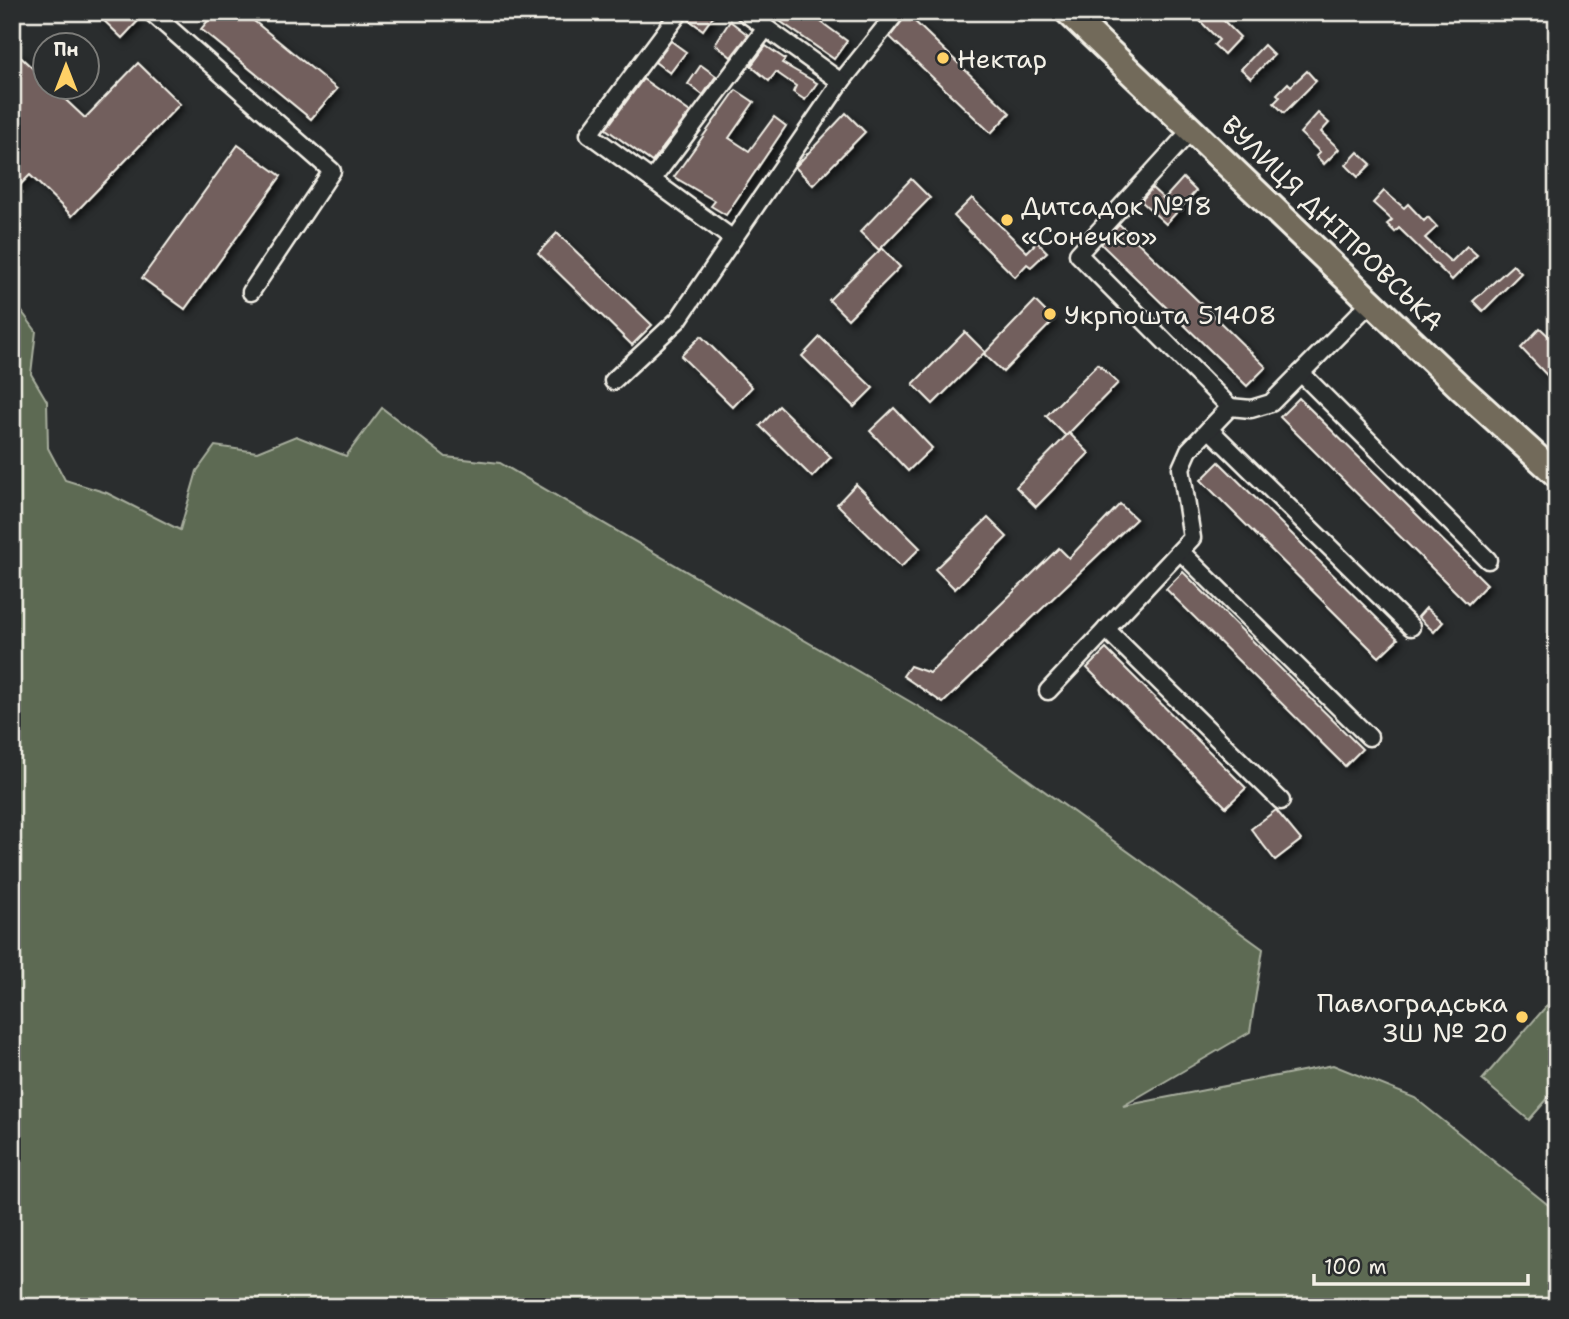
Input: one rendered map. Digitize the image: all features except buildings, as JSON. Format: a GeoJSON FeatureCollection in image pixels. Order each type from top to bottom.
{"type":"FeatureCollection","features":[{"type":"Feature","properties":{"kind":"highway","name":"ВУЛИЦЯ ДНІПРОВСЬКА"},"geometry":{"type":"LineString","coordinates":[[1068,12],[1462,389],[1557,475]]}},
{"type":"Feature","properties":{"kind":"street"},"geometry":{"type":"LineString","coordinates":[[151,12],[332,172],[251,292]]}},
{"type":"Feature","properties":{"kind":"street"},"geometry":{"type":"LineString","coordinates":[[680,12],[589,134],[733,239]]}},
{"type":"Feature","properties":{"kind":"street"},"geometry":{"type":"LineString","coordinates":[[744,12],[841,82]]}},
{"type":"Feature","properties":{"kind":"street"},"geometry":{"type":"LineString","coordinates":[[613,381],[678,320],[841,82],[897,12]]}},
{"type":"Feature","properties":{"kind":"street"},"geometry":{"type":"LineString","coordinates":[[652,180],[766,28]]}},
{"type":"Feature","properties":{"kind":"street"},"geometry":{"type":"LineString","coordinates":[[1192,129],[1078,254],[1230,407],[1251,409],[1271,403],[1372,301]]}},
{"type":"Feature","properties":{"kind":"street"},"geometry":{"type":"LineString","coordinates":[[1301,373],[1488,560]]}},
{"type":"Feature","properties":{"kind":"street"},"geometry":{"type":"LineString","coordinates":[[1048,691],[1192,538],[1181,468],[1189,450],[1230,407]]}},
{"type":"Feature","properties":{"kind":"street"},"geometry":{"type":"LineString","coordinates":[[1209,429],[1411,627]]}},
{"type":"Feature","properties":{"kind":"street"},"geometry":{"type":"LineString","coordinates":[[1180,551],[1369,737]]}},
{"type":"Feature","properties":{"kind":"street"},"geometry":{"type":"LineString","coordinates":[[1106,629],[1281,801]]}},
{"type":"Feature","properties":{"kind":"green space"},"geometry":{"type":"Polygon","coordinates":[[[12,298],[36,331],[31,374],[47,401],[48,448],[65,480],[107,493],[180,530],[197,471],[215,446],[257,452],[296,436],[346,456],[382,408],[446,457],[500,463],[964,733],[1263,949],[1250,1032],[1123,1106],[1333,1065],[1415,1098],[1557,1212],[1557,1307],[12,1307],[12,298]]]}},
{"type":"Feature","properties":{"kind":"green space"},"geometry":{"type":"Polygon","coordinates":[[[1557,994],[1557,1088],[1529,1120],[1482,1080],[1557,994]]]}},
{"type":"Feature","properties":{"kind":"place","name":"Нектар"},"geometry":{"type":"Point","coordinates":[943,58]}},
{"type":"Feature","properties":{"kind":"place","name":"Дитсадок №18 «Сонечко»"},"geometry":{"type":"Point","coordinates":[1007,220]}},
{"type":"Feature","properties":{"kind":"place","name":"Укрпошта 51408"},"geometry":{"type":"Point","coordinates":[1050,314]}},
{"type":"Feature","properties":{"kind":"place","name":"Павлоградська ЗШ № 20"},"geometry":{"type":"Point","coordinates":[1522,1017]}}]}
